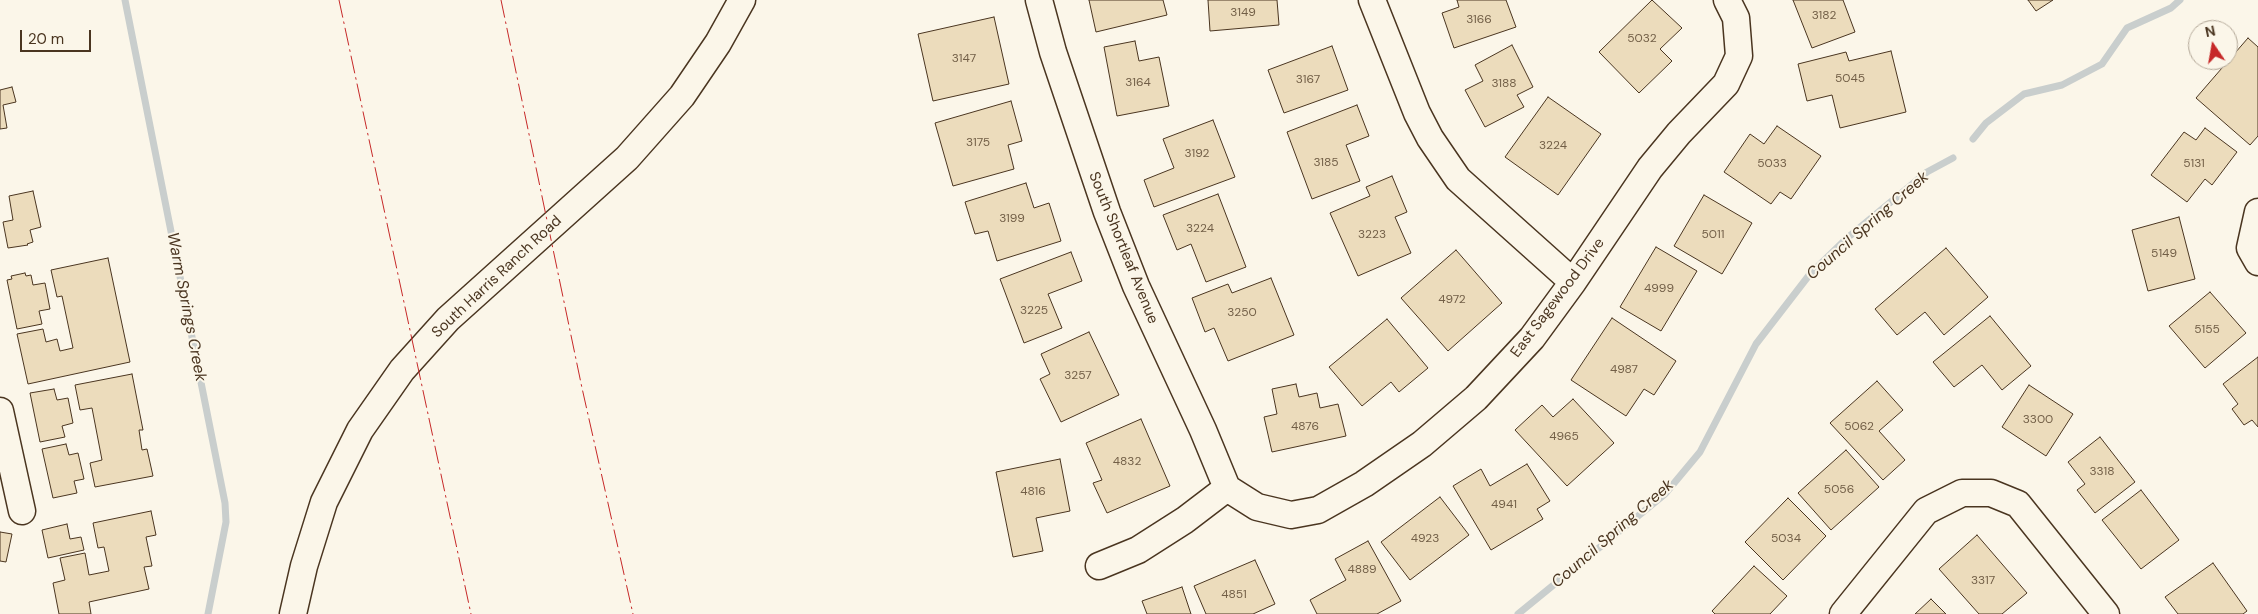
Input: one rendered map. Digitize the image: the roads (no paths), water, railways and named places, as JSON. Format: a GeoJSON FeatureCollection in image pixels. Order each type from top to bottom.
{"type":"FeatureCollection","features":[{"type":"Feature","properties":{"kind":"street","name":"South Harris Ranch Road"},"geometry":{"type":"LineString","coordinates":[[293,614],[304,566],[324,502],[360,430],[402,370],[448,319],[627,158],[682,96],[718,43],[742,0]]}},
{"type":"Feature","properties":{"kind":"street","name":"South Shortleaf Avenue"},"geometry":{"type":"LineString","coordinates":[[1039,0],[1056,61],[1106,212],[1136,286],[1203,430],[1227,488]]}},
{"type":"Feature","properties":{"kind":"street"},"geometry":{"type":"LineString","coordinates":[[1372,0],[1417,113],[1430,138],[1458,179],[1573,282]]}},
{"type":"Feature","properties":{"kind":"street","name":"East Sagewood Drive"},"geometry":{"type":"LineString","coordinates":[[1227,488],[1257,507],[1292,515],[1318,510],[1364,484],[1422,444],[1476,398],[1532,338],[1573,282],[1650,168],[1679,133],[1726,84],[1739,56],[1736,18],[1727,0]]}},
{"type":"Feature","properties":{"kind":"street"},"geometry":{"type":"LineString","coordinates":[[2258,212],[2250,248],[2258,262]]}},
{"type":"Feature","properties":{"kind":"street"},"geometry":{"type":"LineString","coordinates":[[0,411],[22,510]]}},
{"type":"Feature","properties":{"kind":"street"},"geometry":{"type":"LineString","coordinates":[[1099,566],[1138,550],[1185,520],[1227,488]]}},
{"type":"Feature","properties":{"kind":"street"},"geometry":{"type":"LineString","coordinates":[[1843,614],[1926,511],[1962,493],[1992,493],[2018,504],[2106,614]]}},
{"type":"Feature","properties":{"kind":"waterway","name":"Warm Springs Creek"},"geometry":{"type":"LineString","coordinates":[[125,0],[225,503],[226,522],[208,614]]}},
{"type":"Feature","properties":{"kind":"waterway","name":"Council Spring Creek"},"geometry":{"type":"LineString","coordinates":[[1973,139],[1986,123],[2024,94],[2062,85],[2102,64],[2127,28],[2171,8],[2180,0]]}},
{"type":"Feature","properties":{"kind":"waterway","name":"Council Spring Creek"},"geometry":{"type":"LineString","coordinates":[[1518,614],[1665,494],[1700,452],[1756,344],[1810,274],[1846,239],[1927,172],[1953,158]]}}]}
